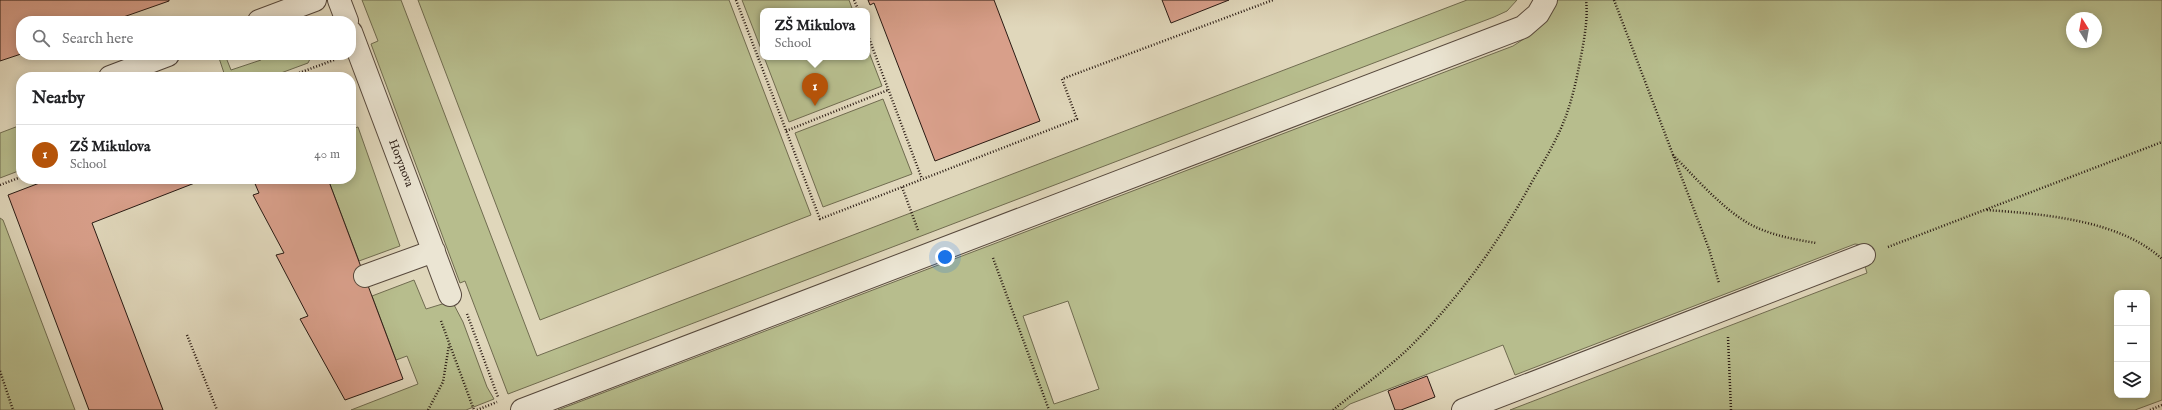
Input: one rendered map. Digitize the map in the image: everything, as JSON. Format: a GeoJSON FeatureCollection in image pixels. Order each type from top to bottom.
{"type":"FeatureCollection","features":[{"type":"Feature","properties":{"kind":"street"},"geometry":{"type":"LineString","coordinates":[[272,16],[315,0]]}},
{"type":"Feature","properties":{"kind":"street"},"geometry":{"type":"LineString","coordinates":[[339,0],[345,16]]}},
{"type":"Feature","properties":{"kind":"street"},"geometry":{"type":"LineString","coordinates":[[522,410],[1523,27],[1538,14],[1546,0]]}},
{"type":"Feature","properties":{"kind":"street","name":"Horynova"},"geometry":{"type":"LineString","coordinates":[[356,45],[450,295]]}},
{"type":"Feature","properties":{"kind":"street"},"geometry":{"type":"LineString","coordinates":[[123,72],[155,60]]}},
{"type":"Feature","properties":{"kind":"street"},"geometry":{"type":"LineString","coordinates":[[365,276],[434,251]]}},
{"type":"Feature","properties":{"kind":"street"},"geometry":{"type":"LineString","coordinates":[[1463,410],[1864,256]]}},
{"type":"Feature","properties":{"kind":"path"},"geometry":{"type":"LineString","coordinates":[[736,0],[820,219],[1077,119],[1062,80],[1273,0]]}},
{"type":"Feature","properties":{"kind":"path"},"geometry":{"type":"LineString","coordinates":[[1332,410],[1375,378],[1410,347],[1480,268],[1521,202],[1552,148],[1567,113],[1576,81],[1585,32],[1586,0]]}},
{"type":"Feature","properties":{"kind":"path"},"geometry":{"type":"LineString","coordinates":[[1614,0],[1709,249],[1725,310],[1731,410]]}},
{"type":"Feature","properties":{"kind":"path"},"geometry":{"type":"LineString","coordinates":[[870,41],[922,179]]}},
{"type":"Feature","properties":{"kind":"path"},"geometry":{"type":"LineString","coordinates":[[302,72],[335,60]]}},
{"type":"Feature","properties":{"kind":"path"},"geometry":{"type":"LineString","coordinates":[[786,131],[888,90]]}},
{"type":"Feature","properties":{"kind":"path"},"geometry":{"type":"LineString","coordinates":[[1864,256],[2162,142]]}},
{"type":"Feature","properties":{"kind":"path"},"geometry":{"type":"LineString","coordinates":[[1673,155],[1726,207],[1744,221],[1782,236],[1820,244]]}},
{"type":"Feature","properties":{"kind":"path"},"geometry":{"type":"LineString","coordinates":[[0,185],[16,180]]}},
{"type":"Feature","properties":{"kind":"path"},"geometry":{"type":"LineString","coordinates":[[902,187],[928,255]]}},
{"type":"Feature","properties":{"kind":"path"},"geometry":{"type":"LineString","coordinates":[[1985,210],[2030,213],[2104,228],[2131,237],[2162,259]]}},
{"type":"Feature","properties":{"kind":"path"},"geometry":{"type":"LineString","coordinates":[[983,233],[1049,410]]}},
{"type":"Feature","properties":{"kind":"path"},"geometry":{"type":"LineString","coordinates":[[470,320],[501,406]]}},
{"type":"Feature","properties":{"kind":"path"},"geometry":{"type":"LineString","coordinates":[[187,334],[217,410]]}},
{"type":"Feature","properties":{"kind":"path"},"geometry":{"type":"LineString","coordinates":[[428,410],[443,382],[449,344]]}},
{"type":"Feature","properties":{"kind":"path"},"geometry":{"type":"LineString","coordinates":[[0,371],[13,410]]}},
{"type":"Feature","properties":{"kind":"path"},"geometry":{"type":"LineString","coordinates":[[2150,410],[2162,405]]}},
{"type":"Feature","properties":{"kind":"green space"},"geometry":{"type":"Polygon","coordinates":[[[362,0],[401,0],[537,356],[1467,0],[1517,0],[1507,11],[1494,17],[508,394],[465,281],[460,283],[371,44],[378,41],[362,0]]]}},
{"type":"Feature","properties":{"kind":"green space"},"geometry":{"type":"Polygon","coordinates":[[[418,0],[729,0],[811,215],[540,320],[418,0]]]}},
{"type":"Feature","properties":{"kind":"green space"},"geometry":{"type":"Polygon","coordinates":[[[742,0],[849,0],[852,8],[760,8],[760,46],[742,0]]]}},
{"type":"Feature","properties":{"kind":"green space"},"geometry":{"type":"Polygon","coordinates":[[[1557,0],[2162,0],[2162,400],[2135,410],[1510,410],[1867,273],[1865,266],[1868,246],[1855,244],[1515,375],[1503,345],[1350,404],[1342,410],[558,410],[1513,46],[1530,35],[1557,0]],[[1068,301],[1023,316],[1054,404],[1099,389],[1068,301]]]}},
{"type":"Feature","properties":{"kind":"green space"},"geometry":{"type":"Polygon","coordinates":[[[870,55],[882,86],[789,122],[765,60],[870,60],[870,55]]]}},
{"type":"Feature","properties":{"kind":"green space"},"geometry":{"type":"Polygon","coordinates":[[[220,60],[227,60],[231,70],[261,60],[310,60],[308,63],[284,72],[224,72],[220,60]]]}},
{"type":"Feature","properties":{"kind":"green space"},"geometry":{"type":"Polygon","coordinates":[[[883,99],[912,174],[823,207],[795,133],[883,99]]]}},
{"type":"Feature","properties":{"kind":"green space"},"geometry":{"type":"Polygon","coordinates":[[[16,127],[16,172],[0,178],[0,133],[16,127]]]}},
{"type":"Feature","properties":{"kind":"green space"},"geometry":{"type":"Polygon","coordinates":[[[358,127],[400,246],[359,261],[330,184],[356,184],[356,128],[358,127]]]}},
{"type":"Feature","properties":{"kind":"green space"},"geometry":{"type":"Polygon","coordinates":[[[0,218],[3,220],[75,410],[0,410],[0,218]]]}},
{"type":"Feature","properties":{"kind":"green space"},"geometry":{"type":"Polygon","coordinates":[[[414,280],[426,309],[452,301],[463,322],[487,387],[494,399],[466,410],[351,410],[418,384],[407,356],[396,360],[372,296],[414,280]]]}},
{"type":"Feature","properties":{"kind":"building"},"geometry":{"type":"Polygon","coordinates":[[[0,0],[169,0],[126,16],[16,16],[16,56],[0,61],[0,0]]]}},
{"type":"Feature","properties":{"kind":"building"},"geometry":{"type":"Polygon","coordinates":[[[868,0],[994,0],[1040,121],[935,161],[874,3],[870,5],[868,0]]]}},
{"type":"Feature","properties":{"kind":"building"},"geometry":{"type":"Polygon","coordinates":[[[1162,0],[1229,0],[1171,23],[1162,0]]]}},
{"type":"Feature","properties":{"kind":"building"},"geometry":{"type":"Polygon","coordinates":[[[37,184],[192,184],[92,223],[163,410],[89,410],[8,195],[37,184]]]}},
{"type":"Feature","properties":{"kind":"building"},"geometry":{"type":"Polygon","coordinates":[[[255,184],[330,184],[403,379],[345,400],[300,319],[308,316],[276,255],[284,253],[253,195],[259,193],[255,184]]]}},
{"type":"Feature","properties":{"kind":"building"},"geometry":{"type":"Polygon","coordinates":[[[1427,376],[1435,397],[1401,410],[1395,410],[1388,391],[1427,376]]]}},
{"type":"Feature","properties":{"kind":"place","name":"ZŠ Mikulova"},"geometry":{"type":"Point","coordinates":[815,106]}}]}
